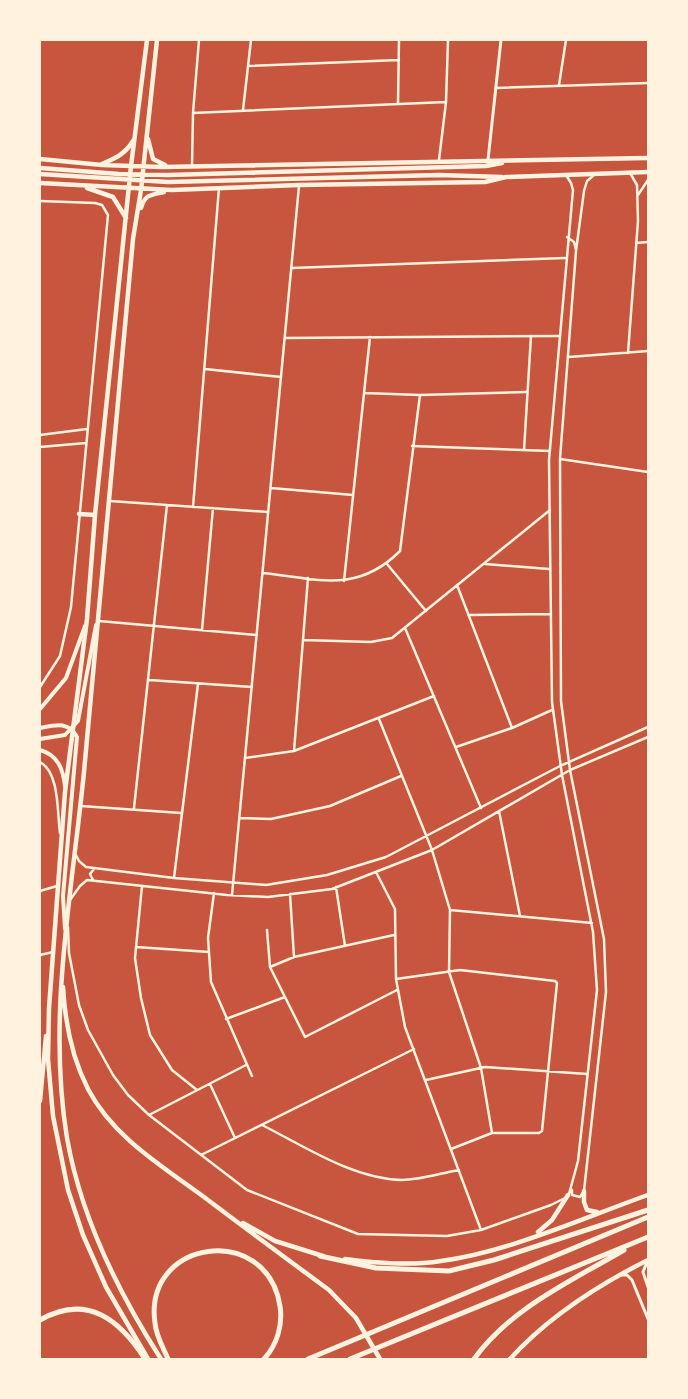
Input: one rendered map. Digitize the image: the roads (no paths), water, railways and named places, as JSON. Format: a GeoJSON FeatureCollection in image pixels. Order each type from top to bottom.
{"type":"FeatureCollection","features":[{"type":"Feature","properties":{"kind":"highway"},"geometry":{"type":"LineString","coordinates":[[320,1256],[376,1268],[449,1271],[494,1260],[648,1210]]}},
{"type":"Feature","properties":{"kind":"highway"},"geometry":{"type":"LineString","coordinates":[[308,1359],[648,1217]]}},
{"type":"Feature","properties":{"kind":"highway"},"geometry":{"type":"LineString","coordinates":[[350,1359],[648,1237]]}},
{"type":"Feature","properties":{"kind":"highway"},"geometry":{"type":"LineString","coordinates":[[474,1359],[497,1332],[523,1309],[641,1240]]}},
{"type":"Feature","properties":{"kind":"highway"},"geometry":{"type":"LineString","coordinates":[[168,1359],[154,1322],[155,1305],[160,1287],[176,1264],[185,1258],[199,1253],[222,1250],[245,1256],[254,1262],[266,1273],[279,1296],[280,1330],[275,1344],[264,1359]]}},
{"type":"Feature","properties":{"kind":"highway"},"geometry":{"type":"LineString","coordinates":[[40,1320],[51,1314],[66,1310],[82,1309],[97,1313],[116,1323],[147,1359]]}},
{"type":"Feature","properties":{"kind":"main road"},"geometry":{"type":"LineString","coordinates":[[40,1101],[72,729],[87,619],[95,514],[134,137],[147,40]]}},
{"type":"Feature","properties":{"kind":"main road"},"geometry":{"type":"LineString","coordinates":[[157,40],[141,190],[133,239],[76,855],[65,934],[60,1001],[62,1088],[67,1138],[78,1184],[99,1245],[136,1317],[162,1359]]}},
{"type":"Feature","properties":{"kind":"main road"},"geometry":{"type":"LineString","coordinates":[[147,132],[153,159],[171,166]]}},
{"type":"Feature","properties":{"kind":"main road"},"geometry":{"type":"LineString","coordinates":[[99,165],[118,157],[128,148],[134,137]]}},
{"type":"Feature","properties":{"kind":"main road"},"geometry":{"type":"LineString","coordinates":[[40,159],[143,167],[439,160],[508,162],[648,158]]}},
{"type":"Feature","properties":{"kind":"main road"},"geometry":{"type":"LineString","coordinates":[[40,168],[119,174],[302,172],[486,166],[508,162]]}},
{"type":"Feature","properties":{"kind":"main road"},"geometry":{"type":"LineString","coordinates":[[40,174],[168,182],[439,175],[506,177],[593,176],[648,172]]}},
{"type":"Feature","properties":{"kind":"main road"},"geometry":{"type":"LineString","coordinates":[[40,183],[141,190],[172,190],[299,185],[485,182],[506,177]]}},
{"type":"Feature","properties":{"kind":"main road"},"geometry":{"type":"LineString","coordinates":[[78,185],[113,197],[126,219]]}},
{"type":"Feature","properties":{"kind":"main road"},"geometry":{"type":"LineString","coordinates":[[133,239],[144,199],[147,195],[172,190]]}},
{"type":"Feature","properties":{"kind":"main road"},"geometry":{"type":"LineString","coordinates":[[79,514],[95,514]]}},
{"type":"Feature","properties":{"kind":"main road"},"geometry":{"type":"LineString","coordinates":[[40,709],[66,678],[87,619]]}},
{"type":"Feature","properties":{"kind":"main road"},"geometry":{"type":"LineString","coordinates":[[40,739],[65,735],[72,729],[81,712],[88,658],[97,621]]}},
{"type":"Feature","properties":{"kind":"main road"},"geometry":{"type":"LineString","coordinates":[[40,728],[61,725],[72,729],[77,737],[63,896],[65,934]]}},
{"type":"Feature","properties":{"kind":"main road"},"geometry":{"type":"LineString","coordinates":[[40,750],[52,756],[60,766],[66,792]]}},
{"type":"Feature","properties":{"kind":"main road"},"geometry":{"type":"LineString","coordinates":[[63,959],[64,1004],[78,1068],[89,1091],[102,1111],[121,1133],[139,1149],[329,1290],[356,1318],[380,1359]]}},
{"type":"Feature","properties":{"kind":"main road"},"geometry":{"type":"LineString","coordinates":[[49,1008],[50,1089],[68,1190],[83,1235],[106,1287],[147,1359]]}},
{"type":"Feature","properties":{"kind":"main road"},"geometry":{"type":"LineString","coordinates":[[196,1191],[267,1237],[320,1256],[372,1263],[440,1262],[480,1253],[648,1195]]}},
{"type":"Feature","properties":{"kind":"main road"},"geometry":{"type":"LineString","coordinates":[[584,1192],[584,1202],[587,1210],[601,1212]]}},
{"type":"Feature","properties":{"kind":"main road"},"geometry":{"type":"LineString","coordinates":[[530,1237],[552,1220],[568,1195]]}},
{"type":"Feature","properties":{"kind":"main road"},"geometry":{"type":"LineString","coordinates":[[510,1359],[544,1326],[614,1277],[648,1260]]}},
{"type":"Feature","properties":{"kind":"street"},"geometry":{"type":"LineString","coordinates":[[192,166],[193,113],[199,40]]}},
{"type":"Feature","properties":{"kind":"street"},"geometry":{"type":"LineString","coordinates":[[242,111],[251,40]]}},
{"type":"Feature","properties":{"kind":"street"},"geometry":{"type":"LineString","coordinates":[[398,104],[399,40]]}},
{"type":"Feature","properties":{"kind":"street"},"geometry":{"type":"LineString","coordinates":[[439,160],[446,102],[448,40]]}},
{"type":"Feature","properties":{"kind":"street"},"geometry":{"type":"LineString","coordinates":[[488,160],[501,40]]}},
{"type":"Feature","properties":{"kind":"street"},"geometry":{"type":"LineString","coordinates":[[559,86],[566,40]]}},
{"type":"Feature","properties":{"kind":"street"},"geometry":{"type":"LineString","coordinates":[[248,66],[399,60]]}},
{"type":"Feature","properties":{"kind":"street"},"geometry":{"type":"LineString","coordinates":[[496,88],[648,83]]}},
{"type":"Feature","properties":{"kind":"street"},"geometry":{"type":"LineString","coordinates":[[193,113],[446,102]]}},
{"type":"Feature","properties":{"kind":"street"},"geometry":{"type":"LineString","coordinates":[[628,353],[636,243],[637,196],[637,186],[630,173]]}},
{"type":"Feature","properties":{"kind":"street"},"geometry":{"type":"LineString","coordinates":[[69,912],[69,953],[74,983],[88,1030],[113,1075],[128,1095],[149,1116],[247,1190],[358,1234],[446,1236],[481,1230],[551,1205],[568,1195],[572,1187],[578,1161],[597,990],[592,923],[560,766],[553,710],[550,451],[567,239],[573,190],[572,183],[566,175]]}},
{"type":"Feature","properties":{"kind":"street"},"geometry":{"type":"LineString","coordinates":[[572,1187],[574,1197],[580,1197],[584,1192],[606,992],[604,939],[570,770],[560,701],[560,459],[576,252],[584,191],[587,181],[593,176]]}},
{"type":"Feature","properties":{"kind":"street"},"geometry":{"type":"LineString","coordinates":[[637,196],[648,180]]}},
{"type":"Feature","properties":{"kind":"street"},"geometry":{"type":"LineString","coordinates":[[232,895],[299,185]]}},
{"type":"Feature","properties":{"kind":"street"},"geometry":{"type":"LineString","coordinates":[[193,507],[219,188]]}},
{"type":"Feature","properties":{"kind":"street"},"geometry":{"type":"LineString","coordinates":[[40,201],[95,202],[102,205],[108,215],[70,615],[60,656],[40,687]]}},
{"type":"Feature","properties":{"kind":"street"},"geometry":{"type":"LineString","coordinates":[[567,239],[572,238],[576,252]]}},
{"type":"Feature","properties":{"kind":"street"},"geometry":{"type":"LineString","coordinates":[[636,243],[648,242]]}},
{"type":"Feature","properties":{"kind":"street"},"geometry":{"type":"LineString","coordinates":[[292,268],[566,258]]}},
{"type":"Feature","properties":{"kind":"street"},"geometry":{"type":"LineString","coordinates":[[524,450],[526,392],[531,336]]}},
{"type":"Feature","properties":{"kind":"street"},"geometry":{"type":"LineString","coordinates":[[285,338],[559,336]]}},
{"type":"Feature","properties":{"kind":"street"},"geometry":{"type":"LineString","coordinates":[[344,580],[370,337]]}},
{"type":"Feature","properties":{"kind":"street"},"geometry":{"type":"LineString","coordinates":[[569,357],[648,351]]}},
{"type":"Feature","properties":{"kind":"street"},"geometry":{"type":"LineString","coordinates":[[205,369],[281,377]]}},
{"type":"Feature","properties":{"kind":"street"},"geometry":{"type":"LineString","coordinates":[[364,393],[420,395],[526,392]]}},
{"type":"Feature","properties":{"kind":"street"},"geometry":{"type":"LineString","coordinates":[[263,573],[344,580],[361,578],[387,564],[400,551],[420,395]]}},
{"type":"Feature","properties":{"kind":"street"},"geometry":{"type":"LineString","coordinates":[[40,435],[87,429]]}},
{"type":"Feature","properties":{"kind":"street"},"geometry":{"type":"LineString","coordinates":[[40,447],[86,443]]}},
{"type":"Feature","properties":{"kind":"street"},"geometry":{"type":"LineString","coordinates":[[412,446],[550,451]]}},
{"type":"Feature","properties":{"kind":"street"},"geometry":{"type":"LineString","coordinates":[[560,459],[648,472]]}},
{"type":"Feature","properties":{"kind":"street"},"geometry":{"type":"LineString","coordinates":[[271,488],[353,495]]}},
{"type":"Feature","properties":{"kind":"street"},"geometry":{"type":"LineString","coordinates":[[108,501],[268,512]]}},
{"type":"Feature","properties":{"kind":"street"},"geometry":{"type":"LineString","coordinates":[[134,808],[167,505]]}},
{"type":"Feature","properties":{"kind":"street"},"geometry":{"type":"LineString","coordinates":[[202,630],[213,508]]}},
{"type":"Feature","properties":{"kind":"street"},"geometry":{"type":"LineString","coordinates":[[303,640],[371,642],[392,638],[550,510]]}},
{"type":"Feature","properties":{"kind":"street"},"geometry":{"type":"LineString","coordinates":[[387,564],[426,611]]}},
{"type":"Feature","properties":{"kind":"street"},"geometry":{"type":"LineString","coordinates":[[484,564],[550,569]]}},
{"type":"Feature","properties":{"kind":"street"},"geometry":{"type":"LineString","coordinates":[[294,751],[308,578]]}},
{"type":"Feature","properties":{"kind":"street"},"geometry":{"type":"LineString","coordinates":[[457,585],[512,728]]}},
{"type":"Feature","properties":{"kind":"street"},"geometry":{"type":"LineString","coordinates":[[469,615],[551,614]]}},
{"type":"Feature","properties":{"kind":"street"},"geometry":{"type":"LineString","coordinates":[[97,621],[257,635]]}},
{"type":"Feature","properties":{"kind":"street"},"geometry":{"type":"LineString","coordinates":[[405,628],[481,808]]}},
{"type":"Feature","properties":{"kind":"street"},"geometry":{"type":"LineString","coordinates":[[148,680],[252,688]]}},
{"type":"Feature","properties":{"kind":"street"},"geometry":{"type":"LineString","coordinates":[[174,878],[198,684]]}},
{"type":"Feature","properties":{"kind":"street"},"geometry":{"type":"LineString","coordinates":[[245,758],[294,751],[434,696]]}},
{"type":"Feature","properties":{"kind":"street"},"geometry":{"type":"LineString","coordinates":[[456,747],[512,728],[553,710]]}},
{"type":"Feature","properties":{"kind":"street"},"geometry":{"type":"LineString","coordinates":[[378,719],[425,838],[432,850],[450,910],[449,972],[481,1068],[492,1133]]}},
{"type":"Feature","properties":{"kind":"street"},"geometry":{"type":"LineString","coordinates":[[76,855],[82,865],[95,869],[174,878],[234,881],[266,885],[327,876],[386,856],[425,838],[560,766],[648,727]]}},
{"type":"Feature","properties":{"kind":"street"},"geometry":{"type":"LineString","coordinates":[[70,900],[84,882],[93,880],[268,897],[336,887],[432,850],[570,770],[648,737]]}},
{"type":"Feature","properties":{"kind":"street"},"geometry":{"type":"LineString","coordinates":[[40,762],[44,765],[56,786],[57,813],[62,840]]}},
{"type":"Feature","properties":{"kind":"street"},"geometry":{"type":"LineString","coordinates":[[40,766],[44,765]]}},
{"type":"Feature","properties":{"kind":"street"},"geometry":{"type":"LineString","coordinates":[[240,818],[272,819],[330,806],[401,776]]}},
{"type":"Feature","properties":{"kind":"street"},"geometry":{"type":"LineString","coordinates":[[80,806],[134,808],[182,813]]}},
{"type":"Feature","properties":{"kind":"street"},"geometry":{"type":"LineString","coordinates":[[499,811],[520,916]]}},
{"type":"Feature","properties":{"kind":"street"},"geometry":{"type":"LineString","coordinates":[[93,880],[90,874],[95,869]]}},
{"type":"Feature","properties":{"kind":"street"},"geometry":{"type":"LineString","coordinates":[[376,872],[395,909],[396,980],[405,1027],[481,1230]]}},
{"type":"Feature","properties":{"kind":"street"},"geometry":{"type":"LineString","coordinates":[[40,891],[57,886]]}},
{"type":"Feature","properties":{"kind":"street"},"geometry":{"type":"LineString","coordinates":[[142,886],[135,958],[141,998],[150,1035],[172,1070],[197,1090]]}},
{"type":"Feature","properties":{"kind":"street"},"geometry":{"type":"LineString","coordinates":[[336,887],[345,946]]}},
{"type":"Feature","properties":{"kind":"street"},"geometry":{"type":"LineString","coordinates":[[214,893],[208,938],[212,982],[226,1019],[252,1076]]}},
{"type":"Feature","properties":{"kind":"street"},"geometry":{"type":"LineString","coordinates":[[290,894],[294,957]]}},
{"type":"Feature","properties":{"kind":"street"},"geometry":{"type":"LineString","coordinates":[[450,910],[592,923]]}},
{"type":"Feature","properties":{"kind":"street"},"geometry":{"type":"LineString","coordinates":[[267,930],[270,967],[305,1037],[398,989]]}},
{"type":"Feature","properties":{"kind":"street"},"geometry":{"type":"LineString","coordinates":[[270,967],[294,957],[394,935]]}},
{"type":"Feature","properties":{"kind":"street"},"geometry":{"type":"LineString","coordinates":[[136,947],[209,952]]}},
{"type":"Feature","properties":{"kind":"street"},"geometry":{"type":"LineString","coordinates":[[40,955],[52,952]]}},
{"type":"Feature","properties":{"kind":"street"},"geometry":{"type":"LineString","coordinates":[[396,980],[460,970],[555,981],[557,986],[546,1071],[542,1131],[539,1133],[492,1133],[452,1149]]}},
{"type":"Feature","properties":{"kind":"street"},"geometry":{"type":"LineString","coordinates":[[226,1019],[285,997]]}},
{"type":"Feature","properties":{"kind":"street"},"geometry":{"type":"LineString","coordinates":[[201,1155],[414,1049]]}},
{"type":"Feature","properties":{"kind":"street"},"geometry":{"type":"LineString","coordinates":[[149,1116],[246,1065]]}},
{"type":"Feature","properties":{"kind":"street"},"geometry":{"type":"LineString","coordinates":[[426,1080],[481,1068],[588,1074]]}},
{"type":"Feature","properties":{"kind":"street"},"geometry":{"type":"LineString","coordinates":[[210,1084],[234,1138]]}},
{"type":"Feature","properties":{"kind":"street"},"geometry":{"type":"LineString","coordinates":[[262,1125],[344,1165],[371,1175],[402,1180],[459,1170]]}},
{"type":"Feature","properties":{"kind":"street"},"geometry":{"type":"LineString","coordinates":[[648,1260],[643,1272],[648,1287]]}},
{"type":"Feature","properties":{"kind":"street"},"geometry":{"type":"LineString","coordinates":[[614,1277],[627,1275],[632,1280],[648,1319]]}}]}
